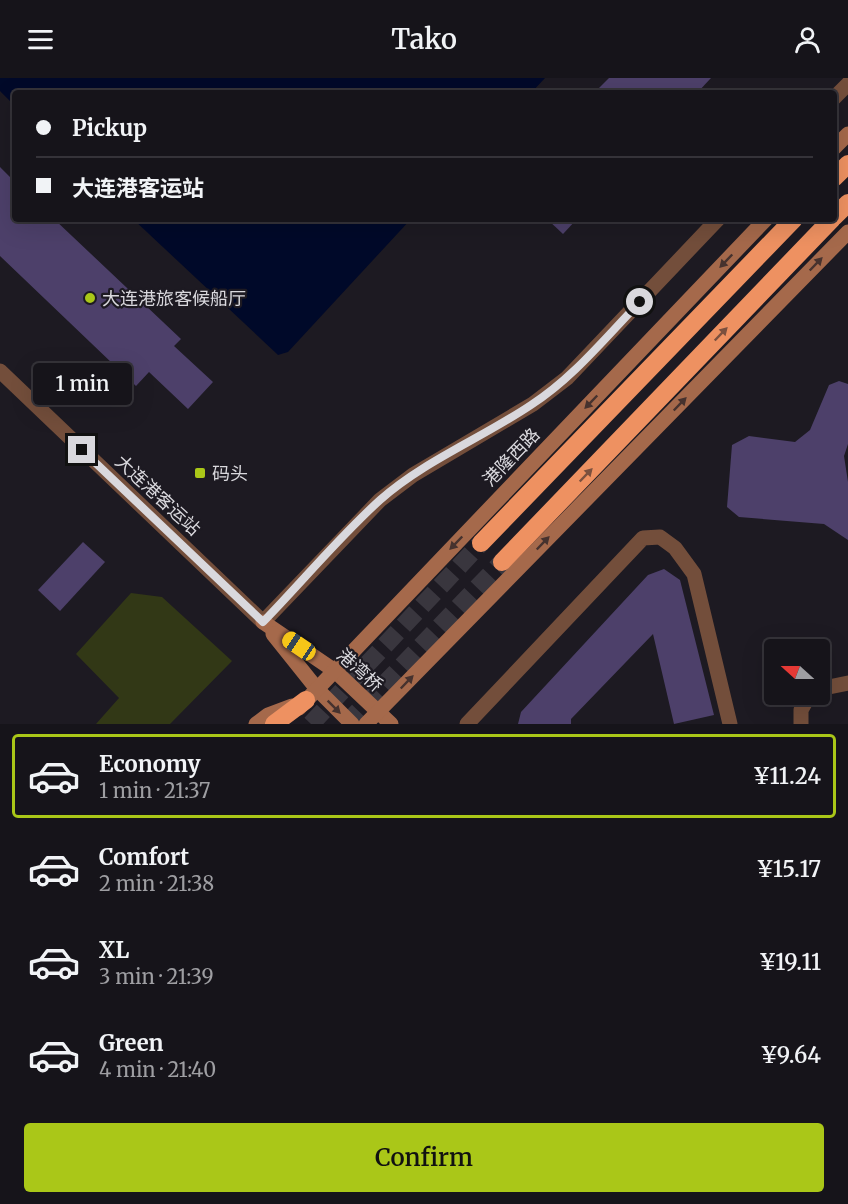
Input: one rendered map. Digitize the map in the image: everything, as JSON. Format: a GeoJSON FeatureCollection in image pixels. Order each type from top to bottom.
{"type":"FeatureCollection","features":[{"type":"Feature","properties":{"kind":"highway"},"geometry":{"type":"LineString","coordinates":[[837,175],[848,164]]}},
{"type":"Feature","properties":{"kind":"highway"},"geometry":{"type":"LineString","coordinates":[[837,214],[848,203]]}},
{"type":"Feature","properties":{"kind":"highway"},"geometry":{"type":"LineString","coordinates":[[481,543],[791,222]]}},
{"type":"Feature","properties":{"kind":"highway"},"geometry":{"type":"LineString","coordinates":[[502,562],[829,222]]}},
{"type":"Feature","properties":{"kind":"highway"},"geometry":{"type":"LineString","coordinates":[[274,724],[311,695]]}},
{"type":"Feature","properties":{"kind":"main road"},"geometry":{"type":"LineString","coordinates":[[837,145],[848,134]]}},
{"type":"Feature","properties":{"kind":"main road","name":"港隆西路"},"geometry":{"type":"LineString","coordinates":[[286,724],[311,695],[763,222]]}},
{"type":"Feature","properties":{"kind":"main road"},"geometry":{"type":"LineString","coordinates":[[366,724],[848,232]]}},
{"type":"Feature","properties":{"kind":"main road"},"geometry":{"type":"LineString","coordinates":[[263,622],[311,695],[352,724]]}},
{"type":"Feature","properties":{"kind":"main road","name":"港湾桥"},"geometry":{"type":"LineString","coordinates":[[263,622],[335,671],[391,724]]}},
{"type":"Feature","properties":{"kind":"main road"},"geometry":{"type":"LineString","coordinates":[[256,724],[268,715],[311,695]]}},
{"type":"Feature","properties":{"kind":"street"},"geometry":{"type":"LineString","coordinates":[[837,95],[848,84]]}},
{"type":"Feature","properties":{"kind":"street"},"geometry":{"type":"LineString","coordinates":[[263,622],[380,500],[412,475],[533,404],[567,378],[715,222]]}},
{"type":"Feature","properties":{"kind":"street","name":"大连港客运站"},"geometry":{"type":"LineString","coordinates":[[0,370],[263,622]]}},
{"type":"Feature","properties":{"kind":"street"},"geometry":{"type":"LineString","coordinates":[[467,724],[643,538],[660,537],[675,548],[694,574],[730,724]]}},
{"type":"Feature","properties":{"kind":"street"},"geometry":{"type":"LineString","coordinates":[[830,687],[848,683]]}},
{"type":"Feature","properties":{"kind":"street"},"geometry":{"type":"LineString","coordinates":[[801,724],[801,710],[804,705]]}},
{"type":"Feature","properties":{"kind":"green space"},"geometry":{"type":"Polygon","coordinates":[[[131,593],[162,597],[232,661],[170,724],[96,724],[119,698],[76,654],[131,593]]]}},
{"type":"Feature","properties":{"kind":"water"},"geometry":{"type":"Polygon","coordinates":[[[0,78],[545,78],[534,90],[12,90],[12,103],[0,91],[0,78]]]}},
{"type":"Feature","properties":{"kind":"water"},"geometry":{"type":"Polygon","coordinates":[[[136,222],[408,222],[288,352],[278,355],[136,222]]]}},
{"type":"Feature","properties":{"kind":"building"},"geometry":{"type":"Polygon","coordinates":[[[609,78],[711,78],[700,90],[597,90],[609,78]]]}},
{"type":"Feature","properties":{"kind":"building","name":"大连港旅客候船厅"},"geometry":{"type":"Polygon","coordinates":[[[0,167],[12,179],[12,222],[57,222],[181,339],[174,346],[213,382],[188,409],[149,372],[136,386],[0,256],[0,167]]]}},
{"type":"Feature","properties":{"kind":"building"},"geometry":{"type":"Polygon","coordinates":[[[550,222],[574,222],[563,234],[550,222]]]}},
{"type":"Feature","properties":{"kind":"building"},"geometry":{"type":"Polygon","coordinates":[[[839,381],[848,384],[848,444],[844,456],[848,482],[848,540],[824,524],[739,517],[727,507],[732,445],[749,436],[795,442],[810,430],[829,385],[839,381]]]}},
{"type":"Feature","properties":{"kind":"building"},"geometry":{"type":"Polygon","coordinates":[[[83,542],[105,562],[60,611],[38,590],[83,542]]]}},
{"type":"Feature","properties":{"kind":"building"},"geometry":{"type":"Polygon","coordinates":[[[664,569],[680,580],[714,715],[674,724],[653,634],[571,719],[571,724],[518,724],[521,712],[648,575],[664,569]]]}},
{"type":"Feature","properties":{"kind":"tunnel"},"geometry":{"type":"LineString","coordinates":[[311,724],[481,543]]}},
{"type":"Feature","properties":{"kind":"tunnel"},"geometry":{"type":"LineString","coordinates":[[346,724],[502,562]]}},
{"type":"Feature","properties":{"kind":"place","name":"大连港旅客候船厅"},"geometry":{"type":"Point","coordinates":[90,298]}},
{"type":"Feature","properties":{"kind":"place","name":"码头"},"geometry":{"type":"Point","coordinates":[200,473]}},
{"type":"Feature","properties":{"kind":"route"},"geometry":{"type":"LineString","coordinates":[[82,450],[263,622],[380,500],[412,475],[489,432],[533,404],[567,378],[640,302]]}}]}
